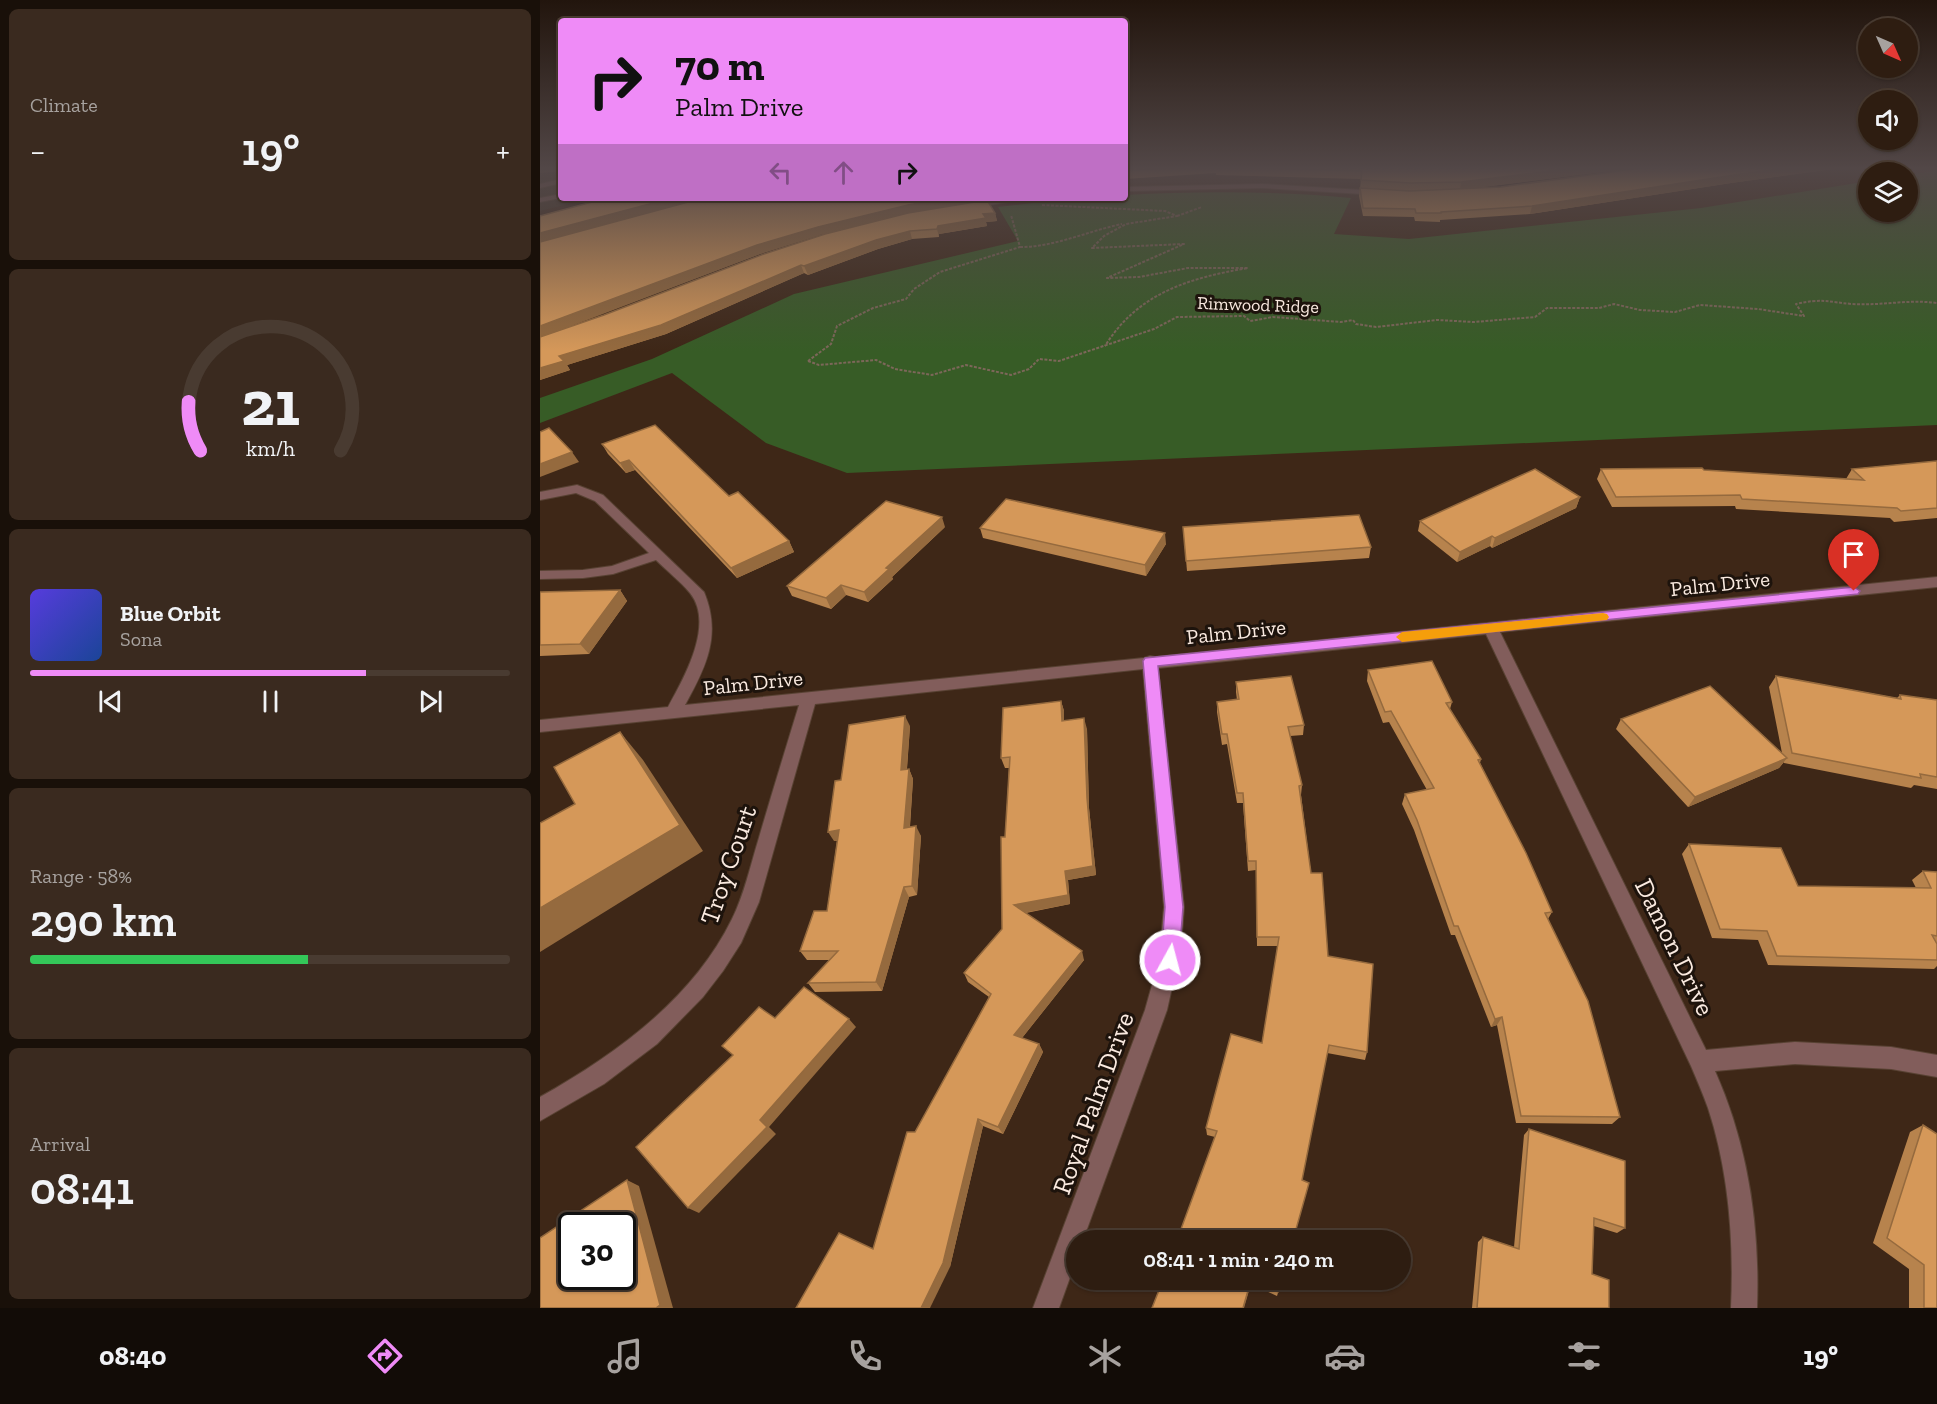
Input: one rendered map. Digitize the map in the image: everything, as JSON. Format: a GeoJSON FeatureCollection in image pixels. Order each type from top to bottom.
{"type":"FeatureCollection","features":[{"type":"Feature","properties":{"kind":"street"},"geometry":{"type":"LineString","coordinates":[[540,495],[577,489],[599,498],[697,592],[705,606],[706,620],[700,659],[673,712]]}},
{"type":"Feature","properties":{"kind":"street"},"geometry":{"type":"LineString","coordinates":[[540,575],[583,574],[613,570],[658,555]]}},
{"type":"Feature","properties":{"kind":"street","name":"Palm Drive"},"geometry":{"type":"LineString","coordinates":[[540,726],[1150,661],[1491,629],[1937,582]]}},
{"type":"Feature","properties":{"kind":"street","name":"Damon Drive"},"geometry":{"type":"LineString","coordinates":[[1491,629],[1700,1061],[1722,1116],[1741,1221],[1744,1308]]}},
{"type":"Feature","properties":{"kind":"street","name":"Royal Palm Drive"},"geometry":{"type":"LineString","coordinates":[[1046,1308],[1156,1010],[1167,977],[1173,944],[1174,907],[1150,661]]}},
{"type":"Feature","properties":{"kind":"street","name":"Troy Court"},"geometry":{"type":"LineString","coordinates":[[540,1110],[575,1091],[625,1058],[669,1019],[706,979],[734,936],[751,897],[809,698]]}},
{"type":"Feature","properties":{"kind":"street"},"geometry":{"type":"LineString","coordinates":[[1700,1061],[1795,1053],[1891,1058],[1937,1066]]}},
{"type":"Feature","properties":{"kind":"path"},"geometry":{"type":"LineString","coordinates":[[1013,228],[1021,245],[1019,247],[1035,247],[1064,241],[1104,228]]}},
{"type":"Feature","properties":{"kind":"path"},"geometry":{"type":"LineString","coordinates":[[1105,346],[1113,331],[1132,313],[1178,284],[1209,273],[1248,268],[1188,268],[1139,277],[1107,278],[1184,244],[1155,243],[1120,249],[1092,248],[1106,234],[1118,228]]}},
{"type":"Feature","properties":{"kind":"path","name":"Rimwood Ridge"},"geometry":{"type":"LineString","coordinates":[[1019,247],[952,266],[916,284],[911,288],[906,299],[873,308],[837,326],[831,345],[808,361],[819,365],[876,360],[895,369],[932,375],[966,365],[1011,375],[1029,369],[1039,359],[1059,361],[1154,329],[1177,317],[1244,316],[1250,321],[1274,316],[1341,322],[1353,320],[1356,324],[1376,327],[1437,320],[1474,322],[1535,317],[1547,308],[1565,306],[1599,308],[1614,304],[1640,310],[1675,312],[1700,304],[1804,315],[1796,304],[1817,299],[1854,304],[1914,300],[1937,303]]}},
{"type":"Feature","properties":{"kind":"green space"},"geometry":{"type":"Polygon","coordinates":[[[1010,228],[1337,228],[1334,234],[1409,239],[1512,228],[1937,228],[1937,425],[847,473],[766,443],[672,373],[540,423],[540,398],[652,359],[794,294],[1018,241],[1010,228]]]}},
{"type":"Feature","properties":{"kind":"building"},"geometry":{"type":"Polygon","coordinates":[[[540,228],[559,228],[540,233],[540,228]]]}},
{"type":"Feature","properties":{"kind":"building"},"geometry":{"type":"Polygon","coordinates":[[[592,228],[814,228],[757,245],[540,326],[540,242],[592,228]]]}},
{"type":"Feature","properties":{"kind":"building"},"geometry":{"type":"Polygon","coordinates":[[[849,228],[937,228],[910,231],[876,240],[804,266],[801,265],[661,325],[559,356],[564,361],[540,368],[540,337],[764,254],[849,228]]]}},
{"type":"Feature","properties":{"kind":"building"},"geometry":{"type":"Polygon","coordinates":[[[655,425],[729,496],[738,492],[789,541],[731,568],[629,460],[620,463],[602,444],[655,425]]]}},
{"type":"Feature","properties":{"kind":"building"},"geometry":{"type":"Polygon","coordinates":[[[549,428],[572,452],[540,464],[540,432],[549,428]]]}},
{"type":"Feature","properties":{"kind":"building"},"geometry":{"type":"Polygon","coordinates":[[[1937,461],[1937,508],[1901,511],[1897,508],[1742,499],[1740,495],[1616,497],[1601,469],[1702,468],[1704,470],[1864,480],[1852,469],[1937,461]]]}},
{"type":"Feature","properties":{"kind":"building"},"geometry":{"type":"Polygon","coordinates":[[[1535,469],[1580,497],[1495,538],[1492,536],[1460,552],[1420,521],[1535,469]]]}},
{"type":"Feature","properties":{"kind":"building"},"geometry":{"type":"Polygon","coordinates":[[[1006,499],[1165,533],[1145,565],[980,528],[1006,499]]]}},
{"type":"Feature","properties":{"kind":"building"},"geometry":{"type":"Polygon","coordinates":[[[886,501],[942,517],[886,568],[889,569],[864,592],[841,585],[826,598],[787,586],[886,501]]]}},
{"type":"Feature","properties":{"kind":"building"},"geometry":{"type":"Polygon","coordinates":[[[1359,515],[1371,547],[1186,561],[1183,527],[1359,515]]]}},
{"type":"Feature","properties":{"kind":"building"},"geometry":{"type":"Polygon","coordinates":[[[620,590],[580,644],[540,645],[540,592],[620,590]]]}},
{"type":"Feature","properties":{"kind":"building"},"geometry":{"type":"Polygon","coordinates":[[[1432,661],[1452,702],[1446,703],[1481,759],[1478,760],[1526,853],[1552,912],[1545,913],[1588,1001],[1620,1117],[1521,1116],[1502,1017],[1495,1019],[1458,926],[1454,926],[1417,820],[1405,794],[1434,788],[1391,711],[1385,712],[1368,670],[1432,661]]]}},
{"type":"Feature","properties":{"kind":"building"},"geometry":{"type":"Polygon","coordinates":[[[1291,676],[1304,725],[1288,727],[1302,785],[1299,786],[1311,873],[1322,873],[1328,956],[1373,964],[1367,1052],[1329,1045],[1302,1180],[1309,1183],[1296,1230],[1181,1230],[1217,1131],[1206,1128],[1231,1034],[1262,1043],[1279,937],[1257,937],[1256,861],[1248,861],[1243,793],[1237,793],[1227,734],[1222,734],[1217,702],[1239,699],[1236,682],[1291,676]]]}},
{"type":"Feature","properties":{"kind":"building"},"geometry":{"type":"Polygon","coordinates":[[[1776,676],[1901,699],[1900,695],[1937,700],[1937,777],[1920,774],[1921,778],[1792,753],[1776,676]]]}},
{"type":"Feature","properties":{"kind":"building"},"geometry":{"type":"Polygon","coordinates":[[[1710,686],[1787,758],[1695,797],[1621,719],[1710,686]]]}},
{"type":"Feature","properties":{"kind":"building"},"geometry":{"type":"Polygon","coordinates":[[[1061,701],[1062,721],[1084,718],[1087,798],[1093,866],[1065,871],[1068,895],[1014,905],[1082,951],[1014,1035],[1039,1044],[998,1127],[978,1119],[943,1263],[921,1308],[796,1308],[839,1233],[873,1249],[907,1132],[915,1132],[991,994],[964,973],[1002,929],[1001,837],[1005,837],[1010,757],[1001,758],[1003,708],[1061,701]]]}},
{"type":"Feature","properties":{"kind":"building"},"geometry":{"type":"Polygon","coordinates":[[[905,716],[901,770],[909,769],[904,828],[916,826],[912,886],[904,887],[876,982],[808,983],[838,951],[800,951],[814,911],[827,911],[839,830],[828,832],[835,781],[841,780],[849,725],[905,716]]]}},
{"type":"Feature","properties":{"kind":"building"},"geometry":{"type":"Polygon","coordinates":[[[620,732],[680,825],[540,908],[540,823],[575,804],[554,767],[620,732]]]}},
{"type":"Feature","properties":{"kind":"building"},"geometry":{"type":"Polygon","coordinates":[[[1689,844],[1781,848],[1798,886],[1931,888],[1923,871],[1937,872],[1937,936],[1932,935],[1937,944],[1937,960],[1777,956],[1767,931],[1720,929],[1689,844]]]}},
{"type":"Feature","properties":{"kind":"building"},"geometry":{"type":"Polygon","coordinates":[[[804,987],[849,1019],[760,1120],[767,1127],[688,1208],[636,1147],[733,1055],[722,1046],[759,1007],[775,1018],[804,987]]]}},
{"type":"Feature","properties":{"kind":"building"},"geometry":{"type":"Polygon","coordinates":[[[1923,1125],[1937,1134],[1937,1308],[1924,1308],[1924,1265],[1887,1238],[1923,1125]]]}},
{"type":"Feature","properties":{"kind":"building"},"geometry":{"type":"Polygon","coordinates":[[[1529,1129],[1625,1161],[1625,1228],[1594,1218],[1592,1274],[1609,1280],[1609,1308],[1477,1308],[1483,1237],[1519,1249],[1529,1129]]]}},
{"type":"Feature","properties":{"kind":"building"},"geometry":{"type":"Polygon","coordinates":[[[627,1180],[635,1212],[579,1212],[627,1180]]]}},
{"type":"Feature","properties":{"kind":"building"},"geometry":{"type":"Polygon","coordinates":[[[636,1214],[660,1305],[656,1308],[540,1308],[540,1238],[558,1226],[558,1290],[636,1290],[636,1214]]]}},
{"type":"Feature","properties":{"kind":"building"},"geometry":{"type":"Polygon","coordinates":[[[1159,1290],[1248,1290],[1243,1308],[1152,1308],[1159,1290]]]}},
{"type":"Feature","properties":{"kind":"slow traffic"},"geometry":{"type":"LineString","coordinates":[[1402,637],[1603,617]]}},
{"type":"Feature","properties":{"kind":"route"},"geometry":{"type":"LineString","coordinates":[[1170,960],[1174,907],[1150,661],[1491,629],[1854,591]]}}]}
